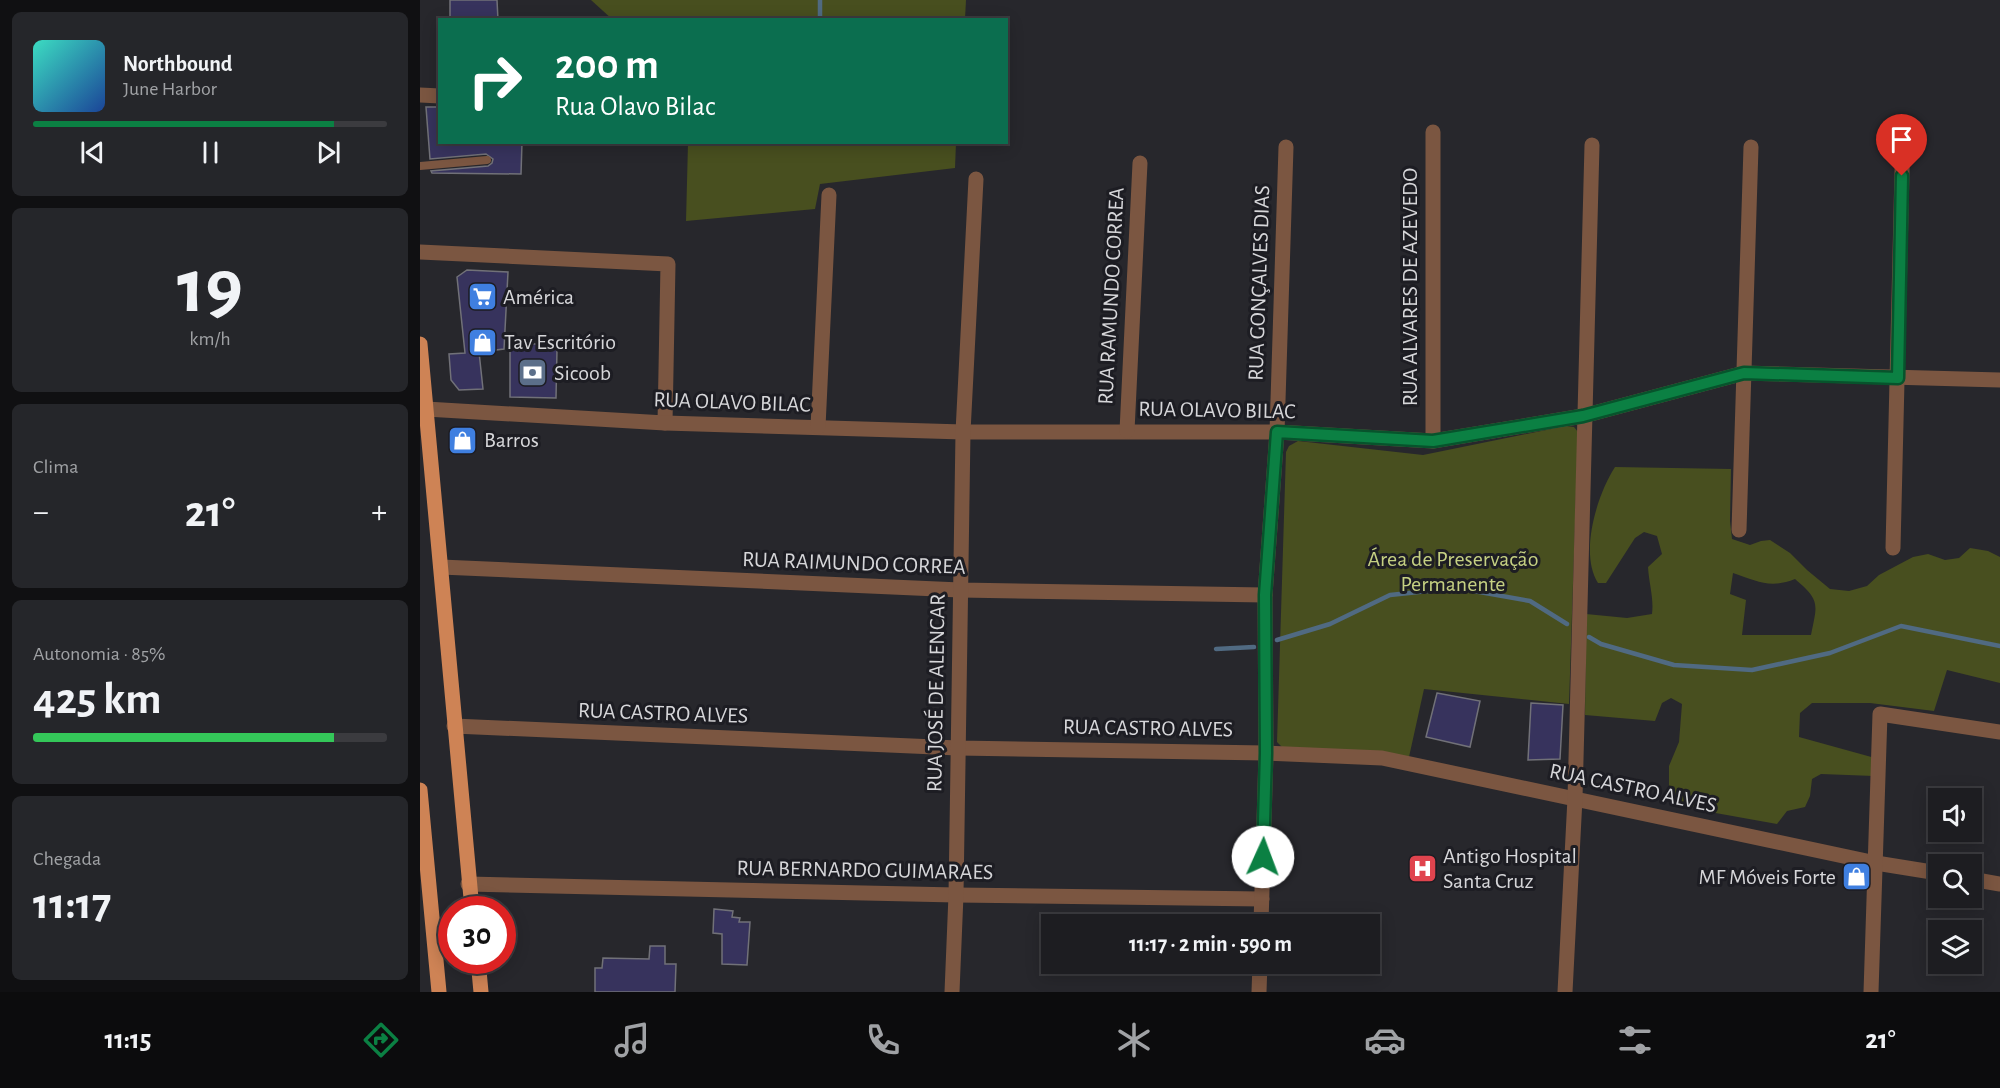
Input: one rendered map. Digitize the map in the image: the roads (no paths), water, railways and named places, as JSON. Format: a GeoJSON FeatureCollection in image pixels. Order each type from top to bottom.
{"type":"FeatureCollection","features":[{"type":"Feature","properties":{"kind":"main road"},"geometry":{"type":"LineString","coordinates":[[420,344],[470,896]]}},
{"type":"Feature","properties":{"kind":"main road"},"geometry":{"type":"LineString","coordinates":[[420,790],[426,913],[439,992]]}},
{"type":"Feature","properties":{"kind":"main road"},"geometry":{"type":"LineString","coordinates":[[479,974],[481,992]]}},
{"type":"Feature","properties":{"kind":"street"},"geometry":{"type":"LineString","coordinates":[[420,95],[438,96]]}},
{"type":"Feature","properties":{"kind":"street"},"geometry":{"type":"LineString","coordinates":[[1893,549],[1903,130]]}},
{"type":"Feature","properties":{"kind":"street","name":"RUA ALVARES DE AZEVEDO"},"geometry":{"type":"LineString","coordinates":[[1433,132],[1433,441]]}},
{"type":"Feature","properties":{"kind":"street"},"geometry":{"type":"LineString","coordinates":[[1565,992],[1575,798],[1583,416],[1592,145]]}},
{"type":"Feature","properties":{"kind":"street","name":"RUA GONÇALVES DIAS"},"geometry":{"type":"LineString","coordinates":[[1261,914],[1266,753],[1265,595],[1277,432],[1286,147]]}},
{"type":"Feature","properties":{"kind":"street"},"geometry":{"type":"LineString","coordinates":[[1739,530],[1751,147]]}},
{"type":"Feature","properties":{"kind":"street","name":"RUA RAMUNDO CORREA"},"geometry":{"type":"LineString","coordinates":[[1127,431],[1140,163]]}},
{"type":"Feature","properties":{"kind":"street","name":"RUA JOSÉ DE ALENCAR"},"geometry":{"type":"LineString","coordinates":[[952,992],[956,895],[963,432],[976,179]]}},
{"type":"Feature","properties":{"kind":"street"},"geometry":{"type":"LineString","coordinates":[[818,427],[829,195]]}},
{"type":"Feature","properties":{"kind":"street"},"geometry":{"type":"LineString","coordinates":[[420,252],[668,264],[665,423]]}},
{"type":"Feature","properties":{"kind":"street","name":"RUA OLAVO BILAC"},"geometry":{"type":"LineString","coordinates":[[426,410],[665,423],[963,432],[1277,432],[1433,441],[1583,416],[1744,373],[2000,380]]}},
{"type":"Feature","properties":{"kind":"street","name":"RUA RAIMUNDO CORREA"},"geometry":{"type":"LineString","coordinates":[[441,567],[960,590],[1265,595]]}},
{"type":"Feature","properties":{"kind":"street"},"geometry":{"type":"LineString","coordinates":[[1870,992],[1880,714],[2000,732]]}},
{"type":"Feature","properties":{"kind":"street","name":"RUA CASTRO ALVES"},"geometry":{"type":"LineString","coordinates":[[454,726],[958,748],[1266,753],[1382,758],[1876,863],[1928,871]]}},
{"type":"Feature","properties":{"kind":"street"},"geometry":{"type":"LineString","coordinates":[[1982,881],[2000,884]]}},
{"type":"Feature","properties":{"kind":"street","name":"RUA BERNARDO GUIMARAES"},"geometry":{"type":"LineString","coordinates":[[468,884],[1262,899]]}},
{"type":"Feature","properties":{"kind":"street"},"geometry":{"type":"LineString","coordinates":[[1259,992],[1260,974]]}},
{"type":"Feature","properties":{"kind":"lane"},"geometry":{"type":"LineString","coordinates":[[420,166],[487,160]]}},
{"type":"Feature","properties":{"kind":"waterway"},"geometry":{"type":"LineString","coordinates":[[820,0],[820,18]]}},
{"type":"Feature","properties":{"kind":"waterway"},"geometry":{"type":"LineString","coordinates":[[1277,640],[1330,624],[1390,595],[1457,588],[1530,601],[1567,624]]}},
{"type":"Feature","properties":{"kind":"waterway"},"geometry":{"type":"LineString","coordinates":[[1589,637],[1601,644],[1674,665],[1752,670],[1830,653],[1901,626],[2000,646]]}},
{"type":"Feature","properties":{"kind":"waterway"},"geometry":{"type":"LineString","coordinates":[[1216,649],[1254,647]]}},
{"type":"Feature","properties":{"kind":"place","name":"América"},"geometry":{"type":"Point","coordinates":[482,297]}},
{"type":"Feature","properties":{"kind":"place","name":"Tav Escritório"},"geometry":{"type":"Point","coordinates":[483,342]}},
{"type":"Feature","properties":{"kind":"place","name":"Sicoob"},"geometry":{"type":"Point","coordinates":[533,373]}},
{"type":"Feature","properties":{"kind":"place","name":"Barros"},"geometry":{"type":"Point","coordinates":[463,440]}},
{"type":"Feature","properties":{"kind":"place","name":"Antigo Hospital Santa Cruz"},"geometry":{"type":"Point","coordinates":[1422,869]}},
{"type":"Feature","properties":{"kind":"place","name":"MF Móveis Forte"},"geometry":{"type":"Point","coordinates":[1857,877]}},
{"type":"Feature","properties":{"kind":"park label","name":"Área de Preservação Permanente"},"geometry":{"type":"Point","coordinates":[1453,572]}}]}
